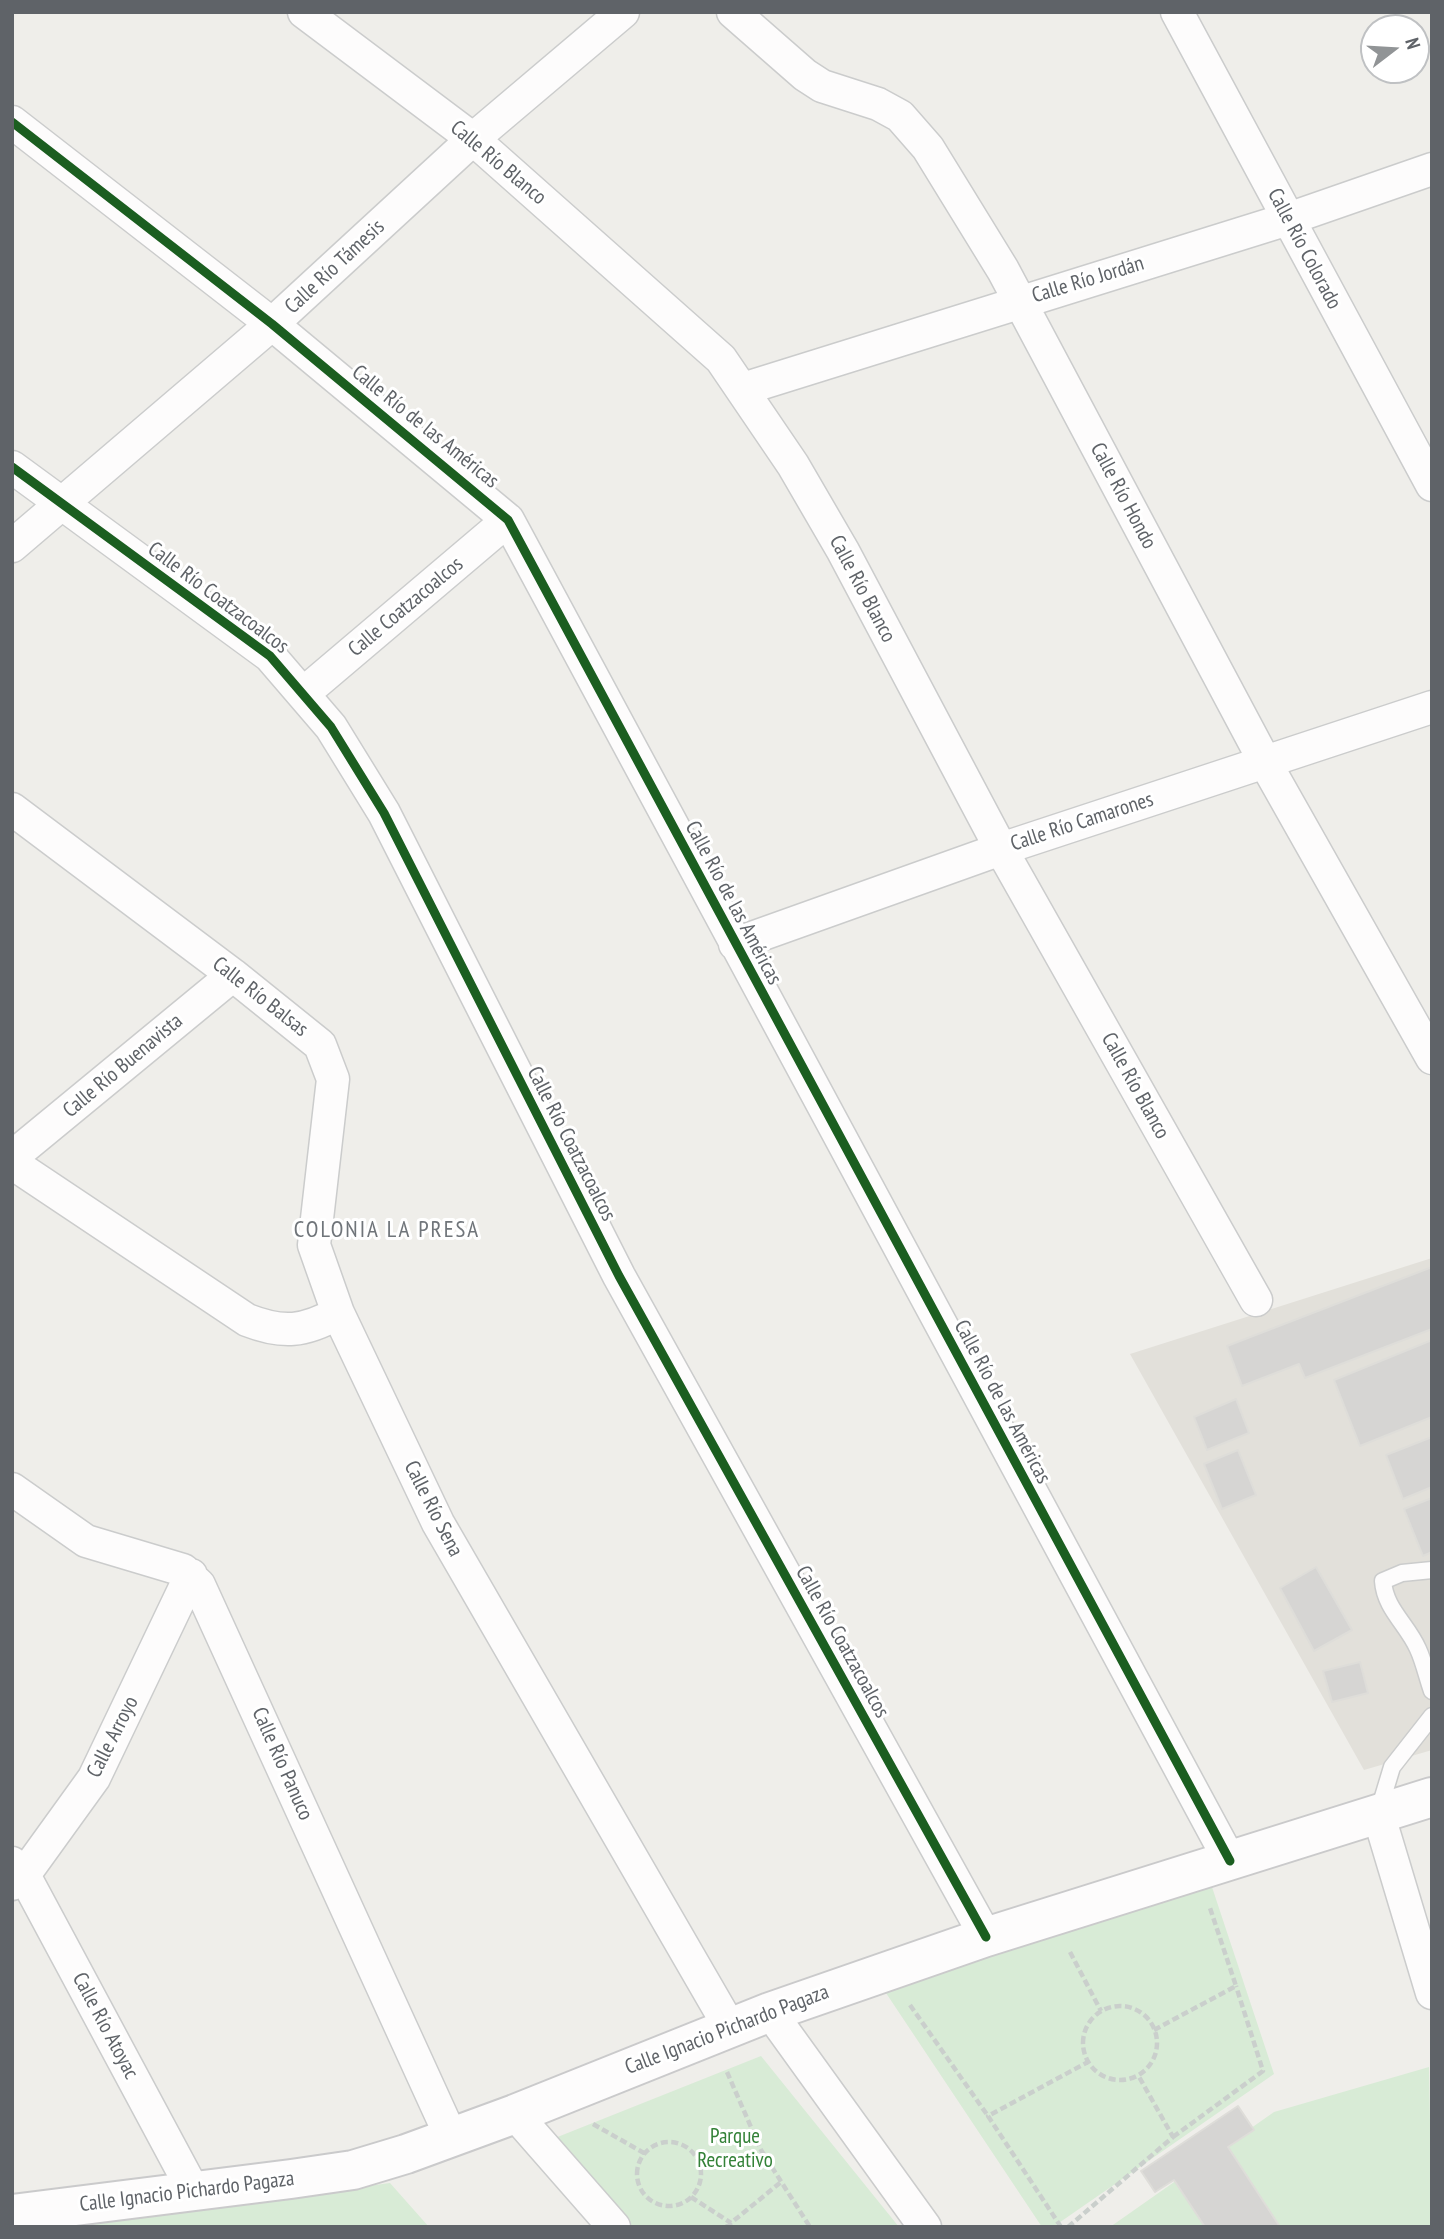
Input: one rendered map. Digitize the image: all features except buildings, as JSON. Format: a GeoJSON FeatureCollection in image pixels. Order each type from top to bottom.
{"type":"FeatureCollection","features":[{"type":"Feature","properties":{"kind":"street","name":"Calle Río Blanco"},"geometry":{"type":"LineString","coordinates":[[303,12],[473,139],[721,359],[793,465],[843,551],[1000,849],[1256,1300]]}},
{"type":"Feature","properties":{"kind":"street","name":"Calle Río Támesis"},"geometry":{"type":"LineString","coordinates":[[12,546],[272,324],[473,139],[623,12]]}},
{"type":"Feature","properties":{"kind":"street","name":"Calle Río Hondo"},"geometry":{"type":"LineString","coordinates":[[733,12],[805,75],[822,86],[878,104],[911,126],[990,248],[1266,764],[1432,1058]]}},
{"type":"Feature","properties":{"kind":"street","name":"Calle Río Colorado"},"geometry":{"type":"LineString","coordinates":[[1177,12],[1432,485]]}},
{"type":"Feature","properties":{"kind":"street","name":"Calle Río de las Américas"},"geometry":{"type":"LineString","coordinates":[[12,122],[272,324],[508,520],[1230,1861]]}},
{"type":"Feature","properties":{"kind":"street","name":"Calle Río Jordán"},"geometry":{"type":"LineString","coordinates":[[743,389],[1288,219],[1432,169]]}},
{"type":"Feature","properties":{"kind":"street","name":"Calle Río Coatzacoalcos"},"geometry":{"type":"LineString","coordinates":[[12,467],[270,656],[331,727],[384,813],[618,1276],[986,1937]]}},
{"type":"Feature","properties":{"kind":"street","name":"Calle Coatzacoalcos"},"geometry":{"type":"LineString","coordinates":[[304,693],[508,520]]}},
{"type":"Feature","properties":{"kind":"street","name":"Calle Río Camarones"},"geometry":{"type":"LineString","coordinates":[[735,944],[1000,849],[1266,764],[1432,707]]}},
{"type":"Feature","properties":{"kind":"street","name":"Calle Río Balsas"},"geometry":{"type":"LineString","coordinates":[[12,809],[233,975],[320,1045],[328,1060],[333,1079],[314,1229],[319,1264],[338,1313]]}},
{"type":"Feature","properties":{"kind":"street","name":"Calle Río Buenavista"},"geometry":{"type":"LineString","coordinates":[[12,1157],[233,975]]}},
{"type":"Feature","properties":{"kind":"street"},"geometry":{"type":"LineString","coordinates":[[12,1163],[247,1320],[285,1331],[305,1327],[338,1313]]}},
{"type":"Feature","properties":{"kind":"street","name":"Calle Río Sena"},"geometry":{"type":"LineString","coordinates":[[338,1313],[438,1523],[720,2030]]}},
{"type":"Feature","properties":{"kind":"street"},"geometry":{"type":"LineString","coordinates":[[12,1489],[86,1541],[191,1575]]}},
{"type":"Feature","properties":{"kind":"street","name":"Calle Arroyo"},"geometry":{"type":"LineString","coordinates":[[16,1874],[94,1778],[191,1575]]}},
{"type":"Feature","properties":{"kind":"street","name":"Calle Río Panuco"},"geometry":{"type":"LineString","coordinates":[[191,1575],[207,1598],[452,2139]]}},
{"type":"Feature","properties":{"kind":"street","name":"Calle Ignacio Pichardo Pagaza"},"geometry":{"type":"LineString","coordinates":[[12,2214],[353,2170],[452,2139],[720,2030],[986,1937],[1432,1797]]}},
{"type":"Feature","properties":{"kind":"street"},"geometry":{"type":"LineString","coordinates":[[1378,1813],[1432,1993]]}},
{"type":"Feature","properties":{"kind":"street","name":"Calle Río Atoyac"},"geometry":{"type":"LineString","coordinates":[[16,1874],[194,2192]]}},
{"type":"Feature","properties":{"kind":"street"},"geometry":{"type":"LineString","coordinates":[[770,2012],[925,2227]]}},
{"type":"Feature","properties":{"kind":"street"},"geometry":{"type":"LineString","coordinates":[[515,2114],[614,2227]]}},
{"type":"Feature","properties":{"kind":"lane"},"geometry":{"type":"LineString","coordinates":[[1432,1570],[1402,1573],[1383,1581],[1388,1607],[1400,1618],[1418,1649],[1432,1691]]}},
{"type":"Feature","properties":{"kind":"lane"},"geometry":{"type":"LineString","coordinates":[[1378,1813],[1392,1768],[1432,1716]]}},
{"type":"Feature","properties":{"kind":"path"},"geometry":{"type":"LineString","coordinates":[[1068,2227],[1173,2137],[1263,2071],[1210,1908],[1198,1912]]}},
{"type":"Feature","properties":{"kind":"path"},"geometry":{"type":"LineString","coordinates":[[1081,1944],[1068,1948],[1101,2011]]}},
{"type":"Feature","properties":{"kind":"path"},"geometry":{"type":"LineString","coordinates":[[1154,2030],[1236,1986]]}},
{"type":"Feature","properties":{"kind":"path"},"geometry":{"type":"LineString","coordinates":[[905,1997],[1061,2227]]}},
{"type":"Feature","properties":{"kind":"path"},"geometry":{"type":"LineString","coordinates":[[1112,2007],[1135,2009],[1154,2030],[1157,2047],[1153,2058],[1138,2076],[1116,2080],[1105,2077],[1088,2062],[1084,2051],[1086,2028],[1101,2011],[1112,2007]]}},
{"type":"Feature","properties":{"kind":"path"},"geometry":{"type":"LineString","coordinates":[[720,2030],[761,2150],[810,2227]]}},
{"type":"Feature","properties":{"kind":"path"},"geometry":{"type":"LineString","coordinates":[[988,2116],[1088,2062]]}},
{"type":"Feature","properties":{"kind":"path"},"geometry":{"type":"LineString","coordinates":[[1138,2076],[1173,2137]]}},
{"type":"Feature","properties":{"kind":"path"},"geometry":{"type":"LineString","coordinates":[[661,2142],[681,2144],[696,2157],[701,2178],[691,2197],[671,2206],[650,2200],[642,2192],[636,2172],[639,2162],[652,2146],[661,2142]]}},
{"type":"Feature","properties":{"kind":"path"},"geometry":{"type":"LineString","coordinates":[[691,2197],[729,2225],[781,2182]]}},
{"type":"Feature","properties":{"kind":"shaded area"},"geometry":{"type":"Polygon","coordinates":[[[1432,1258],[1432,1750],[1364,1770],[1130,1354],[1432,1258]]]}},
{"type":"Feature","properties":{"kind":"green space"},"geometry":{"type":"Polygon","coordinates":[[[1211,1884],[1274,2074],[1053,2227],[1042,2227],[884,1990],[1211,1884]]]}},
{"type":"Feature","properties":{"kind":"green space","name":"Parque Recreativo"},"geometry":{"type":"Polygon","coordinates":[[[761,2056],[899,2227],[633,2227],[555,2138],[761,2056]]]}},
{"type":"Feature","properties":{"kind":"green space"},"geometry":{"type":"Polygon","coordinates":[[[1429,2067],[1432,2227],[1110,2227],[1274,2112],[1429,2067]]]}},
{"type":"Feature","properties":{"kind":"green space"},"geometry":{"type":"Polygon","coordinates":[[[390,2183],[429,2227],[65,2227],[390,2183]]]}},
{"type":"Feature","properties":{"kind":"cycle path"},"geometry":{"type":"LineString","coordinates":[[12,122],[272,324],[508,520],[1230,1861]]}},
{"type":"Feature","properties":{"kind":"cycle path"},"geometry":{"type":"LineString","coordinates":[[12,467],[270,656],[331,727],[384,813],[619,1276],[986,1937]]}},
{"type":"Feature","properties":{"kind":"district","name":"COLONIA LA PRESA"},"geometry":{"type":"Point","coordinates":[387,1230]}}]}
